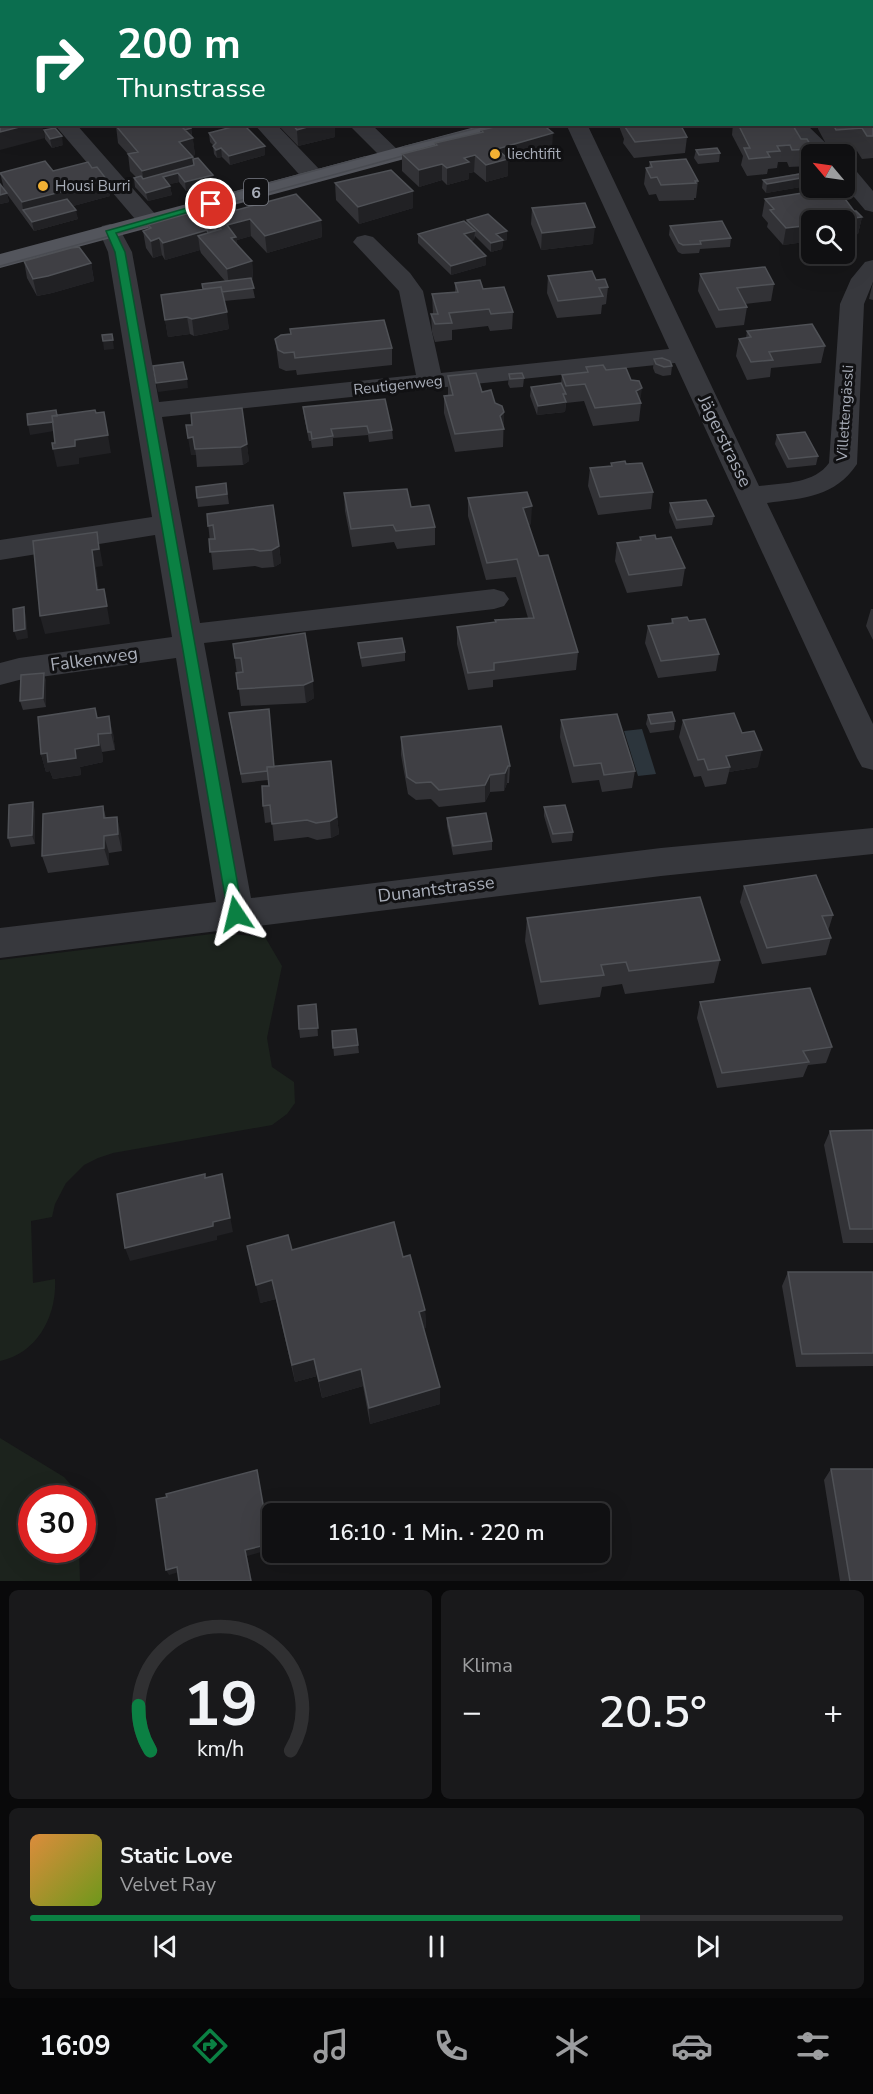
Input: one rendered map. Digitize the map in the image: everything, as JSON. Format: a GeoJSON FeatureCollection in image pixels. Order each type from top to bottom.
{"type":"FeatureCollection","features":[{"type":"Feature","properties":{"kind":"main road","name":"6"},"geometry":{"type":"LineString","coordinates":[[0,261],[504,126]]}},
{"type":"Feature","properties":{"kind":"street"},"geometry":{"type":"LineString","coordinates":[[66,126],[149,221]]}},
{"type":"Feature","properties":{"kind":"street"},"geometry":{"type":"LineString","coordinates":[[266,126],[313,176]]}},
{"type":"Feature","properties":{"kind":"street"},"geometry":{"type":"LineString","coordinates":[[361,126],[401,152]]}},
{"type":"Feature","properties":{"kind":"street"},"geometry":{"type":"LineString","coordinates":[[383,126],[401,152]]}},
{"type":"Feature","properties":{"kind":"street","name":"Jägerstrasse"},"geometry":{"type":"LineString","coordinates":[[577,126],[873,758]]}},
{"type":"Feature","properties":{"kind":"street"},"geometry":{"type":"LineString","coordinates":[[795,126],[815,144]]}},
{"type":"Feature","properties":{"kind":"street"},"geometry":{"type":"LineString","coordinates":[[855,184],[873,205]]}},
{"type":"Feature","properties":{"kind":"street"},"geometry":{"type":"LineString","coordinates":[[110,231],[120,252],[236,914]]}},
{"type":"Feature","properties":{"kind":"street"},"geometry":{"type":"LineString","coordinates":[[365,242],[402,278],[411,291],[430,382]]}},
{"type":"Feature","properties":{"kind":"street","name":"Villettengässli"},"geometry":{"type":"LineString","coordinates":[[752,496],[823,484],[839,472],[843,464],[852,304],[859,284],[873,267]]}},
{"type":"Feature","properties":{"kind":"street","name":"Reutigenweg"},"geometry":{"type":"LineString","coordinates":[[148,411],[683,356]]}},
{"type":"Feature","properties":{"kind":"street"},"geometry":{"type":"LineString","coordinates":[[0,550],[167,524]]}},
{"type":"Feature","properties":{"kind":"street","name":"Falkenweg"},"geometry":{"type":"LineString","coordinates":[[0,674],[187,640],[494,598]]}},
{"type":"Feature","properties":{"kind":"street","name":"Dunantstrasse"},"geometry":{"type":"LineString","coordinates":[[0,943],[661,862],[873,841]]}},
{"type":"Feature","properties":{"kind":"shaded area"},"geometry":{"type":"Polygon","coordinates":[[[642,729],[656,774],[638,776],[624,731],[642,729]]]}},
{"type":"Feature","properties":{"kind":"shaded area"},"geometry":{"type":"Polygon","coordinates":[[[220,933],[265,937],[282,966],[267,1038],[272,1067],[294,1082],[295,1103],[287,1114],[272,1125],[113,1153],[84,1165],[66,1183],[55,1204],[52,1217],[31,1221],[33,1283],[55,1279],[53,1306],[48,1319],[35,1341],[25,1350],[0,1361],[0,960],[220,933]]]}},
{"type":"Feature","properties":{"kind":"shaded area"},"geometry":{"type":"Polygon","coordinates":[[[0,1438],[64,1477],[71,1485],[18,1485],[18,1563],[79,1563],[80,1581],[0,1581],[0,1438]]]}},
{"type":"Feature","properties":{"kind":"building"},"geometry":{"type":"Polygon","coordinates":[[[0,126],[23,126],[0,132],[0,126]]]}},
{"type":"Feature","properties":{"kind":"building"},"geometry":{"type":"Polygon","coordinates":[[[116,126],[181,126],[193,138],[179,142],[193,157],[142,171],[128,154],[138,152],[116,126]]]}},
{"type":"Feature","properties":{"kind":"building"},"geometry":{"type":"Polygon","coordinates":[[[181,126],[191,128],[185,130],[181,126]]]}},
{"type":"Feature","properties":{"kind":"building"},"geometry":{"type":"Polygon","coordinates":[[[235,126],[245,126],[265,146],[229,156],[221,148],[216,150],[213,146],[216,143],[209,133],[235,126]]]}},
{"type":"Feature","properties":{"kind":"building"},"geometry":{"type":"Polygon","coordinates":[[[294,126],[311,126],[297,130],[294,126]]]}},
{"type":"Feature","properties":{"kind":"building"},"geometry":{"type":"Polygon","coordinates":[[[499,126],[544,126],[553,133],[497,149],[508,159],[486,165],[475,155],[464,158],[469,162],[447,168],[442,164],[419,170],[402,154],[437,145],[435,143],[483,132],[481,130],[499,126]]]}},
{"type":"Feature","properties":{"kind":"building"},"geometry":{"type":"Polygon","coordinates":[[[681,126],[687,137],[635,142],[625,127],[681,126]]]}},
{"type":"Feature","properties":{"kind":"building"},"geometry":{"type":"Polygon","coordinates":[[[739,126],[793,126],[801,139],[807,139],[810,144],[801,144],[801,150],[792,150],[790,145],[777,146],[780,151],[767,152],[770,157],[749,159],[744,148],[750,148],[739,126]]]}},
{"type":"Feature","properties":{"kind":"building"},"geometry":{"type":"Polygon","coordinates":[[[834,126],[873,126],[873,136],[867,136],[862,128],[836,130],[834,126]]]}},
{"type":"Feature","properties":{"kind":"building"},"geometry":{"type":"Polygon","coordinates":[[[55,128],[62,136],[50,139],[44,130],[55,128]]]}},
{"type":"Feature","properties":{"kind":"building"},"geometry":{"type":"Polygon","coordinates":[[[717,148],[720,153],[699,155],[696,150],[717,148]]]}},
{"type":"Feature","properties":{"kind":"building"},"geometry":{"type":"Polygon","coordinates":[[[198,158],[213,175],[185,182],[178,173],[163,177],[170,186],[146,193],[134,178],[141,176],[143,179],[194,165],[193,159],[198,158]]]}},
{"type":"Feature","properties":{"kind":"building"},"geometry":{"type":"Polygon","coordinates":[[[686,159],[698,181],[695,181],[696,183],[661,185],[657,177],[651,178],[646,168],[652,167],[650,162],[686,159]]]}},
{"type":"Feature","properties":{"kind":"building"},"geometry":{"type":"Polygon","coordinates":[[[45,161],[53,171],[88,162],[92,168],[97,167],[107,180],[22,202],[0,173],[45,161]]]}},
{"type":"Feature","properties":{"kind":"building"},"geometry":{"type":"Polygon","coordinates":[[[391,170],[413,191],[358,207],[335,183],[391,170]]]}},
{"type":"Feature","properties":{"kind":"building"},"geometry":{"type":"Polygon","coordinates":[[[801,174],[801,178],[767,184],[763,180],[801,174]]]}},
{"type":"Feature","properties":{"kind":"building"},"geometry":{"type":"Polygon","coordinates":[[[0,184],[7,193],[0,195],[0,184]]]}},
{"type":"Feature","properties":{"kind":"building"},"geometry":{"type":"Polygon","coordinates":[[[801,193],[801,198],[844,198],[853,210],[801,210],[801,226],[786,228],[770,210],[774,209],[765,199],[801,193]]]}},
{"type":"Feature","properties":{"kind":"building"},"geometry":{"type":"Polygon","coordinates":[[[296,194],[321,220],[265,236],[250,219],[227,225],[236,237],[231,238],[252,261],[227,269],[198,236],[221,229],[211,217],[296,194]]]}},
{"type":"Feature","properties":{"kind":"building"},"geometry":{"type":"Polygon","coordinates":[[[67,199],[76,210],[32,222],[23,210],[67,199]]]}},
{"type":"Feature","properties":{"kind":"building"},"geometry":{"type":"Polygon","coordinates":[[[585,203],[595,227],[542,233],[532,208],[585,203]]]}},
{"type":"Feature","properties":{"kind":"building"},"geometry":{"type":"Polygon","coordinates":[[[855,211],[856,211],[862,217],[855,218],[855,211]]]}},
{"type":"Feature","properties":{"kind":"building"},"geometry":{"type":"Polygon","coordinates":[[[193,212],[207,230],[163,243],[159,238],[151,241],[143,231],[151,228],[148,225],[193,212]]]}},
{"type":"Feature","properties":{"kind":"building"},"geometry":{"type":"Polygon","coordinates":[[[488,214],[507,231],[496,234],[503,240],[491,243],[467,220],[488,214]]]}},
{"type":"Feature","properties":{"kind":"building"},"geometry":{"type":"Polygon","coordinates":[[[464,221],[475,231],[464,234],[486,256],[451,266],[418,234],[464,221]]]}},
{"type":"Feature","properties":{"kind":"building"},"geometry":{"type":"Polygon","coordinates":[[[722,221],[731,238],[700,241],[701,244],[683,245],[679,243],[670,226],[722,221]]]}},
{"type":"Feature","properties":{"kind":"building"},"geometry":{"type":"Polygon","coordinates":[[[212,226],[216,230],[208,233],[205,227],[212,226]]]}},
{"type":"Feature","properties":{"kind":"building"},"geometry":{"type":"Polygon","coordinates":[[[79,247],[91,263],[48,276],[33,279],[24,261],[71,248],[79,247]]]}},
{"type":"Feature","properties":{"kind":"building"},"geometry":{"type":"Polygon","coordinates":[[[765,267],[774,284],[737,288],[747,307],[719,310],[700,274],[765,267]]]}},
{"type":"Feature","properties":{"kind":"building"},"geometry":{"type":"Polygon","coordinates":[[[592,271],[596,280],[605,279],[608,287],[599,288],[603,296],[558,301],[548,276],[592,271]]]}},
{"type":"Feature","properties":{"kind":"building"},"geometry":{"type":"Polygon","coordinates":[[[251,278],[254,288],[222,292],[221,287],[203,289],[202,284],[251,278]]]}},
{"type":"Feature","properties":{"kind":"building"},"geometry":{"type":"Polygon","coordinates":[[[480,280],[483,289],[504,287],[513,312],[491,314],[489,309],[449,313],[452,323],[435,324],[431,314],[438,314],[432,294],[458,292],[455,283],[480,280]]]}},
{"type":"Feature","properties":{"kind":"building"},"geometry":{"type":"Polygon","coordinates":[[[221,287],[227,312],[192,319],[187,317],[165,320],[161,295],[221,287]]]}},
{"type":"Feature","properties":{"kind":"building"},"geometry":{"type":"Polygon","coordinates":[[[384,320],[392,348],[295,358],[294,352],[284,353],[278,350],[275,339],[281,335],[291,334],[290,329],[384,320]]]}},
{"type":"Feature","properties":{"kind":"building"},"geometry":{"type":"Polygon","coordinates":[[[812,324],[825,346],[769,352],[773,360],[751,362],[739,339],[751,337],[747,331],[812,324]]]}},
{"type":"Feature","properties":{"kind":"building"},"geometry":{"type":"Polygon","coordinates":[[[112,334],[113,340],[103,341],[102,335],[112,334]]]}},
{"type":"Feature","properties":{"kind":"building"},"geometry":{"type":"Polygon","coordinates":[[[662,358],[670,361],[672,366],[664,367],[656,364],[654,359],[662,358]]]}},
{"type":"Feature","properties":{"kind":"building"},"geometry":{"type":"Polygon","coordinates":[[[183,362],[187,379],[156,383],[153,366],[183,362]]]}},
{"type":"Feature","properties":{"kind":"building"},"geometry":{"type":"Polygon","coordinates":[[[603,365],[606,370],[626,368],[631,380],[639,381],[642,388],[636,391],[641,403],[595,408],[585,384],[566,386],[562,375],[588,372],[586,367],[603,365]]]}},
{"type":"Feature","properties":{"kind":"building"},"geometry":{"type":"Polygon","coordinates":[[[476,373],[482,392],[491,390],[495,403],[502,406],[504,412],[500,416],[504,429],[455,434],[444,396],[453,395],[448,376],[476,373]]]}},
{"type":"Feature","properties":{"kind":"building"},"geometry":{"type":"Polygon","coordinates":[[[522,373],[524,378],[510,379],[509,374],[522,373]]]}},
{"type":"Feature","properties":{"kind":"building"},"geometry":{"type":"Polygon","coordinates":[[[561,383],[566,394],[563,394],[566,402],[538,406],[531,387],[561,383]]]}},
{"type":"Feature","properties":{"kind":"building"},"geometry":{"type":"Polygon","coordinates":[[[385,399],[392,430],[369,433],[367,426],[331,429],[333,436],[312,439],[311,432],[308,432],[303,407],[385,399]]]}},
{"type":"Feature","properties":{"kind":"building"},"geometry":{"type":"Polygon","coordinates":[[[242,408],[247,444],[241,447],[195,449],[193,437],[188,438],[186,425],[192,425],[191,413],[242,408]]]}},
{"type":"Feature","properties":{"kind":"building"},"geometry":{"type":"Polygon","coordinates":[[[56,410],[57,416],[52,416],[53,422],[28,425],[27,414],[56,410]]]}},
{"type":"Feature","properties":{"kind":"building"},"geometry":{"type":"Polygon","coordinates":[[[95,410],[96,413],[104,412],[108,435],[75,440],[75,446],[53,449],[52,443],[55,443],[52,416],[95,410]]]}},
{"type":"Feature","properties":{"kind":"building"},"geometry":{"type":"Polygon","coordinates":[[[805,432],[818,456],[789,459],[777,435],[805,432]]]}},
{"type":"Feature","properties":{"kind":"building"},"geometry":{"type":"Polygon","coordinates":[[[625,461],[626,464],[642,463],[653,492],[600,497],[590,468],[612,466],[611,463],[625,461]]]}},
{"type":"Feature","properties":{"kind":"building"},"geometry":{"type":"Polygon","coordinates":[[[226,483],[227,494],[197,498],[196,487],[226,483]]]}},
{"type":"Feature","properties":{"kind":"building"},"geometry":{"type":"Polygon","coordinates":[[[407,489],[411,507],[429,505],[435,527],[396,531],[393,525],[351,529],[344,493],[407,489]]]}},
{"type":"Feature","properties":{"kind":"building"},"geometry":{"type":"Polygon","coordinates":[[[527,492],[532,506],[523,508],[539,556],[548,555],[578,652],[494,663],[494,670],[468,673],[457,627],[496,622],[495,620],[534,618],[517,559],[487,563],[468,498],[527,492]]]}},
{"type":"Feature","properties":{"kind":"building"},"geometry":{"type":"Polygon","coordinates":[[[706,500],[714,516],[677,520],[670,503],[706,500]]]}},
{"type":"Feature","properties":{"kind":"building"},"geometry":{"type":"Polygon","coordinates":[[[273,505],[279,546],[272,550],[210,552],[209,539],[215,539],[213,525],[208,526],[207,514],[273,505]]]}},
{"type":"Feature","properties":{"kind":"building"},"geometry":{"type":"Polygon","coordinates":[[[97,532],[99,549],[92,550],[97,590],[104,589],[107,606],[40,616],[33,541],[97,532]]]}},
{"type":"Feature","properties":{"kind":"building"},"geometry":{"type":"Polygon","coordinates":[[[655,535],[656,539],[671,537],[685,568],[629,575],[617,543],[641,540],[640,537],[655,535]]]}},
{"type":"Feature","properties":{"kind":"building"},"geometry":{"type":"Polygon","coordinates":[[[24,607],[25,629],[14,631],[13,609],[24,607]]]}},
{"type":"Feature","properties":{"kind":"building"},"geometry":{"type":"Polygon","coordinates":[[[687,617],[689,621],[705,619],[719,654],[661,661],[648,626],[673,623],[672,619],[687,617]]]}},
{"type":"Feature","properties":{"kind":"building"},"geometry":{"type":"Polygon","coordinates":[[[305,633],[313,681],[304,685],[238,689],[236,673],[243,672],[241,658],[235,658],[233,644],[305,633]]]}},
{"type":"Feature","properties":{"kind":"building"},"geometry":{"type":"Polygon","coordinates":[[[402,638],[405,652],[361,658],[358,643],[402,638]]]}},
{"type":"Feature","properties":{"kind":"building"},"geometry":{"type":"Polygon","coordinates":[[[44,673],[43,698],[20,701],[21,675],[44,673]]]}},
{"type":"Feature","properties":{"kind":"building"},"geometry":{"type":"Polygon","coordinates":[[[95,708],[97,718],[109,716],[111,733],[98,734],[99,745],[75,749],[76,758],[48,762],[47,753],[41,754],[38,717],[95,708]]]}},
{"type":"Feature","properties":{"kind":"building"},"geometry":{"type":"Polygon","coordinates":[[[269,709],[274,767],[267,767],[267,771],[241,774],[229,713],[269,709]]]}},
{"type":"Feature","properties":{"kind":"building"},"geometry":{"type":"Polygon","coordinates":[[[672,712],[675,721],[651,724],[648,715],[672,712]]]}},
{"type":"Feature","properties":{"kind":"building"},"geometry":{"type":"Polygon","coordinates":[[[734,713],[742,733],[754,731],[762,750],[726,756],[730,767],[708,770],[704,759],[698,760],[683,720],[734,713]]]}},
{"type":"Feature","properties":{"kind":"building"},"geometry":{"type":"Polygon","coordinates":[[[617,714],[635,771],[604,775],[601,763],[574,766],[561,720],[617,714]]]}},
{"type":"Feature","properties":{"kind":"building"},"geometry":{"type":"Polygon","coordinates":[[[501,726],[510,766],[505,773],[490,775],[485,785],[439,790],[431,782],[416,783],[407,777],[401,737],[501,726]]]}},
{"type":"Feature","properties":{"kind":"building"},"geometry":{"type":"Polygon","coordinates":[[[331,761],[337,817],[330,821],[316,823],[307,820],[272,824],[270,805],[263,806],[262,786],[269,786],[267,767],[331,761]]]}},
{"type":"Feature","properties":{"kind":"building"},"geometry":{"type":"Polygon","coordinates":[[[33,802],[32,835],[8,838],[9,805],[33,802]]]}},
{"type":"Feature","properties":{"kind":"building"},"geometry":{"type":"Polygon","coordinates":[[[565,805],[573,832],[553,834],[544,807],[565,805]]]}},
{"type":"Feature","properties":{"kind":"building"},"geometry":{"type":"Polygon","coordinates":[[[103,806],[104,818],[117,817],[118,834],[104,836],[104,848],[42,856],[43,814],[103,806]]]}},
{"type":"Feature","properties":{"kind":"building"},"geometry":{"type":"Polygon","coordinates":[[[486,813],[492,841],[453,846],[447,818],[486,813]]]}},
{"type":"Feature","properties":{"kind":"building"},"geometry":{"type":"Polygon","coordinates":[[[816,875],[833,915],[822,916],[831,938],[767,948],[744,886],[816,875]]]}},
{"type":"Feature","properties":{"kind":"building"},"geometry":{"type":"Polygon","coordinates":[[[700,897],[720,960],[629,971],[626,962],[601,965],[604,975],[541,982],[527,918],[700,897]]]}},
{"type":"Feature","properties":{"kind":"building"},"geometry":{"type":"Polygon","coordinates":[[[810,988],[832,1047],[803,1051],[809,1062],[722,1073],[700,1002],[810,988]]]}},
{"type":"Feature","properties":{"kind":"building"},"geometry":{"type":"Polygon","coordinates":[[[316,1004],[318,1028],[299,1029],[298,1006],[316,1004]]]}},
{"type":"Feature","properties":{"kind":"building"},"geometry":{"type":"Polygon","coordinates":[[[356,1029],[358,1045],[333,1048],[332,1031],[356,1029]]]}},
{"type":"Feature","properties":{"kind":"building"},"geometry":{"type":"Polygon","coordinates":[[[873,1130],[873,1229],[850,1229],[830,1131],[873,1130]]]}},
{"type":"Feature","properties":{"kind":"building"},"geometry":{"type":"Polygon","coordinates":[[[205,1174],[205,1178],[222,1174],[230,1218],[213,1222],[213,1226],[125,1248],[117,1194],[205,1174]]]}},
{"type":"Feature","properties":{"kind":"building"},"geometry":{"type":"Polygon","coordinates":[[[394,1222],[403,1257],[410,1255],[425,1310],[419,1312],[440,1387],[369,1408],[361,1369],[319,1381],[314,1359],[292,1365],[272,1280],[256,1285],[247,1246],[288,1235],[292,1250],[394,1222]]]}},
{"type":"Feature","properties":{"kind":"building"},"geometry":{"type":"Polygon","coordinates":[[[788,1272],[873,1272],[873,1353],[802,1354],[788,1272]]]}},
{"type":"Feature","properties":{"kind":"building"},"geometry":{"type":"Polygon","coordinates":[[[831,1469],[873,1469],[873,1581],[850,1581],[831,1469]]]}},
{"type":"Feature","properties":{"kind":"building"},"geometry":{"type":"Polygon","coordinates":[[[257,1470],[263,1503],[262,1546],[245,1550],[251,1581],[179,1581],[177,1567],[166,1570],[156,1499],[167,1497],[166,1494],[257,1470]]]}},
{"type":"Feature","properties":{"kind":"tram line"},"geometry":{"type":"LineString","coordinates":[[403,147],[485,126]]}},
{"type":"Feature","properties":{"kind":"tram line"},"geometry":{"type":"LineString","coordinates":[[0,266],[417,152]]}},
{"type":"Feature","properties":{"kind":"tram line"},"geometry":{"type":"LineString","coordinates":[[232,193],[365,157]]}},
{"type":"Feature","properties":{"kind":"place","name":"liechtifit"},"geometry":{"type":"Point","coordinates":[495,154]}},
{"type":"Feature","properties":{"kind":"place","name":"Housi Burri"},"geometry":{"type":"Point","coordinates":[43,186]}},
{"type":"Feature","properties":{"kind":"route"},"geometry":{"type":"LineString","coordinates":[[211,204],[110,231],[120,252],[236,914]]}}]}
